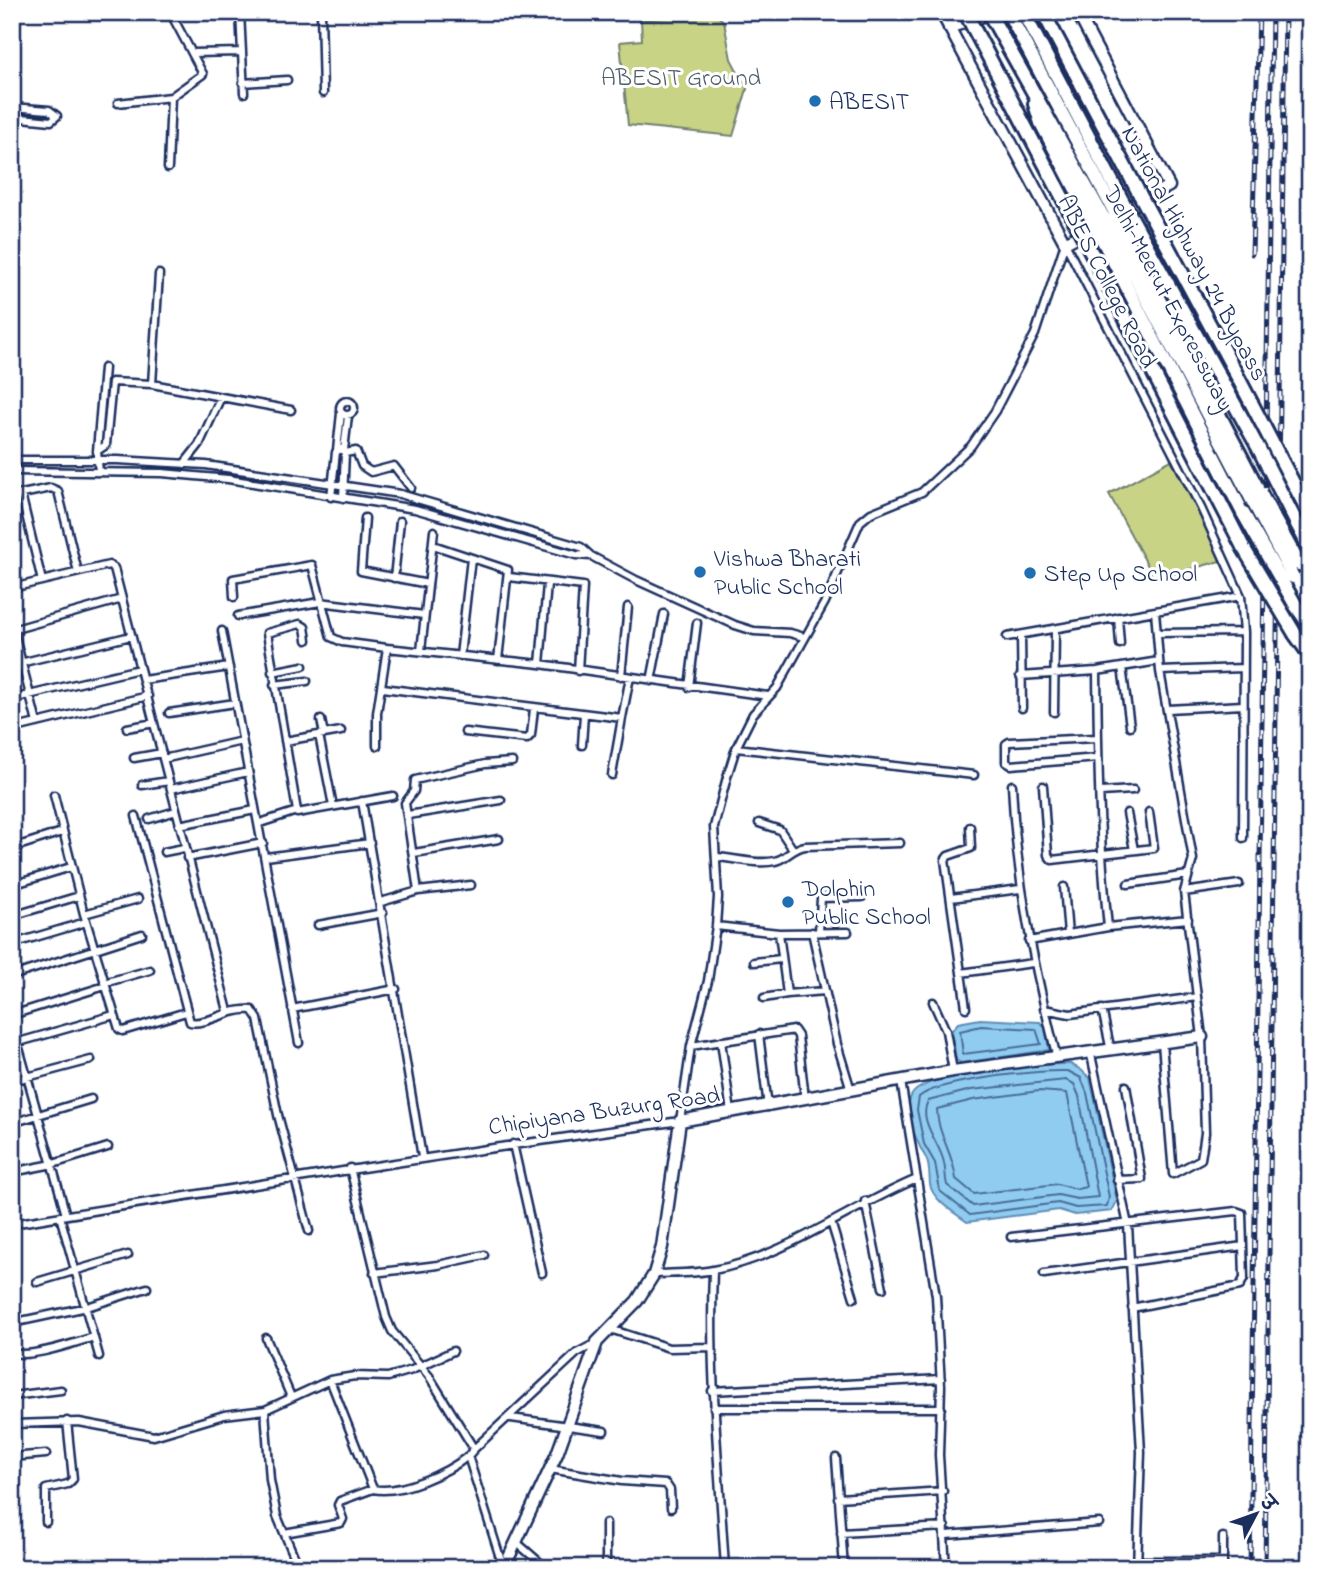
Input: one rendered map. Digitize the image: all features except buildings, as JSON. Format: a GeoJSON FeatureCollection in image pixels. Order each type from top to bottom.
{"type":"FeatureCollection","features":[{"type":"Feature","properties":{"kind":"highway"},"geometry":{"type":"LineString","coordinates":[[1023,12],[1111,218],[1243,513],[1296,607],[1310,626]]}},
{"type":"Feature","properties":{"kind":"highway","name":"National Highway 24 Bypass"},"geometry":{"type":"LineString","coordinates":[[1042,12],[1310,515]]}},
{"type":"Feature","properties":{"kind":"highway"},"geometry":{"type":"LineString","coordinates":[[966,13],[1243,547],[1310,655]]}},
{"type":"Feature","properties":{"kind":"highway","name":"Delhi-Meerut Expressway"},"geometry":{"type":"LineString","coordinates":[[1009,13],[1111,218],[1256,497],[1293,577],[1310,604]]}},
{"type":"Feature","properties":{"kind":"highway","name":"Delhi-Meerut Expressway"},"geometry":{"type":"LineString","coordinates":[[992,15],[1030,90],[1111,218]]}},
{"type":"Feature","properties":{"kind":"highway"},"geometry":{"type":"LineString","coordinates":[[1111,218],[1256,445],[1310,549]]}},
{"type":"Feature","properties":{"kind":"highway","name":"Delhi-Meerut Expressway"},"geometry":{"type":"LineString","coordinates":[[1256,497],[1310,580]]}},
{"type":"Feature","properties":{"kind":"street"},"geometry":{"type":"LineString","coordinates":[[118,103],[171,97],[203,74],[170,13],[175,12]]}},
{"type":"Feature","properties":{"kind":"street"},"geometry":{"type":"LineString","coordinates":[[240,12],[244,93]]}},
{"type":"Feature","properties":{"kind":"street"},"geometry":{"type":"LineString","coordinates":[[321,12],[323,93]]}},
{"type":"Feature","properties":{"kind":"street","name":"ABES College Road"},"geometry":{"type":"LineString","coordinates":[[941,12],[1065,243],[1241,596],[1244,632],[1243,838]]}},
{"type":"Feature","properties":{"kind":"street"},"geometry":{"type":"LineString","coordinates":[[284,1533],[341,1523],[343,1518],[338,1506],[341,1502],[373,1489],[381,1491],[432,1479],[449,1472],[511,1418],[577,1353],[597,1342],[636,1301],[654,1274],[662,1247],[691,1046],[708,981],[716,926],[714,827],[736,748],[757,707],[777,688],[830,592],[860,522],[871,513],[914,496],[937,480],[971,446],[995,411],[1035,334],[1065,243],[1170,186],[1077,12]]}},
{"type":"Feature","properties":{"kind":"street"},"geometry":{"type":"LineString","coordinates":[[949,28],[992,15]]}},
{"type":"Feature","properties":{"kind":"street"},"geometry":{"type":"LineString","coordinates":[[193,52],[242,52]]}},
{"type":"Feature","properties":{"kind":"street"},"geometry":{"type":"LineString","coordinates":[[243,83],[288,80]]}},
{"type":"Feature","properties":{"kind":"street"},"geometry":{"type":"LineString","coordinates":[[168,168],[171,97]]}},
{"type":"Feature","properties":{"kind":"street"},"geometry":{"type":"LineString","coordinates":[[12,107],[49,110],[57,116],[51,121],[12,117]]}},
{"type":"Feature","properties":{"kind":"street"},"geometry":{"type":"LineString","coordinates":[[152,384],[159,274]]}},
{"type":"Feature","properties":{"kind":"street"},"geometry":{"type":"LineString","coordinates":[[99,472],[100,460],[97,451],[104,368]]}},
{"type":"Feature","properties":{"kind":"street"},"geometry":{"type":"LineString","coordinates":[[97,451],[106,445],[112,382],[152,384],[291,410]]}},
{"type":"Feature","properties":{"kind":"street"},"geometry":{"type":"LineString","coordinates":[[184,464],[199,445],[221,397]]}},
{"type":"Feature","properties":{"kind":"street"},"geometry":{"type":"LineString","coordinates":[[343,498],[344,414]]}},
{"type":"Feature","properties":{"kind":"street"},"geometry":{"type":"LineString","coordinates":[[331,497],[342,451]]}},
{"type":"Feature","properties":{"kind":"street"},"geometry":{"type":"LineString","coordinates":[[342,451],[355,451],[362,466],[371,472],[394,466],[411,488]]}},
{"type":"Feature","properties":{"kind":"street"},"geometry":{"type":"LineString","coordinates":[[12,460],[184,464],[400,494],[581,547],[591,556],[735,625],[754,631],[790,633],[804,637]]}},
{"type":"Feature","properties":{"kind":"street"},"geometry":{"type":"LineString","coordinates":[[205,476],[206,466]]}},
{"type":"Feature","properties":{"kind":"street"},"geometry":{"type":"LineString","coordinates":[[12,471],[205,476],[415,509],[576,555],[591,556]]}},
{"type":"Feature","properties":{"kind":"street"},"geometry":{"type":"LineString","coordinates":[[12,496],[51,488],[58,491],[78,572]]}},
{"type":"Feature","properties":{"kind":"street"},"geometry":{"type":"LineString","coordinates":[[21,494],[42,580]]}},
{"type":"Feature","properties":{"kind":"street"},"geometry":{"type":"LineString","coordinates":[[365,518],[361,571],[428,584]]}},
{"type":"Feature","properties":{"kind":"street"},"geometry":{"type":"LineString","coordinates":[[394,578],[400,521]]}},
{"type":"Feature","properties":{"kind":"street"},"geometry":{"type":"LineString","coordinates":[[421,651],[434,531]]}},
{"type":"Feature","properties":{"kind":"street"},"geometry":{"type":"LineString","coordinates":[[433,545],[504,567],[509,577],[498,660]]}},
{"type":"Feature","properties":{"kind":"street"},"geometry":{"type":"LineString","coordinates":[[460,656],[471,558]]}},
{"type":"Feature","properties":{"kind":"street"},"geometry":{"type":"LineString","coordinates":[[234,597],[233,579],[312,565],[320,602],[335,641],[540,664],[768,696]]}},
{"type":"Feature","properties":{"kind":"street"},"geometry":{"type":"LineString","coordinates":[[12,588],[112,566],[228,1011]]}},
{"type":"Feature","properties":{"kind":"street"},"geometry":{"type":"LineString","coordinates":[[509,577],[547,584],[579,584],[584,590],[578,671]]}},
{"type":"Feature","properties":{"kind":"street"},"geometry":{"type":"LineString","coordinates":[[540,664],[547,584]]}},
{"type":"Feature","properties":{"kind":"street"},"geometry":{"type":"LineString","coordinates":[[1007,637],[1055,631],[1118,617],[1241,596]]}},
{"type":"Feature","properties":{"kind":"street"},"geometry":{"type":"LineString","coordinates":[[37,723],[13,628],[122,599]]}},
{"type":"Feature","properties":{"kind":"street"},"geometry":{"type":"LineString","coordinates":[[238,616],[320,602],[424,615]]}},
{"type":"Feature","properties":{"kind":"street"},"geometry":{"type":"LineString","coordinates":[[621,676],[628,607]]}},
{"type":"Feature","properties":{"kind":"street"},"geometry":{"type":"LineString","coordinates":[[1155,611],[1160,671],[1193,859],[1184,892],[1202,1037],[1203,1154],[1199,1162],[1173,1174],[1162,1043]]}},
{"type":"Feature","properties":{"kind":"street"},"geometry":{"type":"LineString","coordinates":[[651,681],[664,614]]}},
{"type":"Feature","properties":{"kind":"street"},"geometry":{"type":"LineString","coordinates":[[1118,617],[1120,644]]}},
{"type":"Feature","properties":{"kind":"street"},"geometry":{"type":"LineString","coordinates":[[297,813],[274,685],[268,631],[302,624],[307,640]]}},
{"type":"Feature","properties":{"kind":"street"},"geometry":{"type":"LineString","coordinates":[[689,687],[698,624]]}},
{"type":"Feature","properties":{"kind":"street"},"geometry":{"type":"LineString","coordinates":[[222,631],[260,823],[299,1044]]}},
{"type":"Feature","properties":{"kind":"street"},"geometry":{"type":"LineString","coordinates":[[1054,712],[1055,631]]}},
{"type":"Feature","properties":{"kind":"street"},"geometry":{"type":"LineString","coordinates":[[1157,633],[1244,632]]}},
{"type":"Feature","properties":{"kind":"street"},"geometry":{"type":"LineString","coordinates":[[1020,635],[1022,708]]}},
{"type":"Feature","properties":{"kind":"street"},"geometry":{"type":"LineString","coordinates":[[12,665],[131,636]]}},
{"type":"Feature","properties":{"kind":"street"},"geometry":{"type":"LineString","coordinates":[[377,746],[377,713],[383,688],[387,648]]}},
{"type":"Feature","properties":{"kind":"street"},"geometry":{"type":"LineString","coordinates":[[1020,676],[1097,671],[1159,661]]}},
{"type":"Feature","properties":{"kind":"street"},"geometry":{"type":"LineString","coordinates":[[272,672],[303,666]]}},
{"type":"Feature","properties":{"kind":"street"},"geometry":{"type":"LineString","coordinates":[[143,680],[229,667]]}},
{"type":"Feature","properties":{"kind":"street"},"geometry":{"type":"LineString","coordinates":[[1122,667],[1130,726]]}},
{"type":"Feature","properties":{"kind":"street"},"geometry":{"type":"LineString","coordinates":[[1160,671],[1243,668]]}},
{"type":"Feature","properties":{"kind":"street"},"geometry":{"type":"LineString","coordinates":[[12,699],[139,669]]}},
{"type":"Feature","properties":{"kind":"street"},"geometry":{"type":"LineString","coordinates":[[1097,671],[1096,738],[1101,792],[1100,853],[1108,927]]}},
{"type":"Feature","properties":{"kind":"street"},"geometry":{"type":"LineString","coordinates":[[612,775],[630,677]]}},
{"type":"Feature","properties":{"kind":"street"},"geometry":{"type":"LineString","coordinates":[[274,685],[307,681]]}},
{"type":"Feature","properties":{"kind":"street"},"geometry":{"type":"LineString","coordinates":[[383,688],[621,719]]}},
{"type":"Feature","properties":{"kind":"street"},"geometry":{"type":"LineString","coordinates":[[12,729],[148,696]]}},
{"type":"Feature","properties":{"kind":"street"},"geometry":{"type":"LineString","coordinates":[[169,713],[235,703]]}},
{"type":"Feature","properties":{"kind":"street"},"geometry":{"type":"LineString","coordinates":[[1168,709],[1243,705]]}},
{"type":"Feature","properties":{"kind":"street"},"geometry":{"type":"LineString","coordinates":[[465,732],[527,739],[531,735],[534,709]]}},
{"type":"Feature","properties":{"kind":"street"},"geometry":{"type":"LineString","coordinates":[[582,745],[584,714]]}},
{"type":"Feature","properties":{"kind":"street"},"geometry":{"type":"LineString","coordinates":[[321,720],[333,806]]}},
{"type":"Feature","properties":{"kind":"street"},"geometry":{"type":"LineString","coordinates":[[127,728],[154,723]]}},
{"type":"Feature","properties":{"kind":"street"},"geometry":{"type":"LineString","coordinates":[[285,741],[341,731]]}},
{"type":"Feature","properties":{"kind":"street"},"geometry":{"type":"LineString","coordinates":[[1096,738],[1009,741],[1006,744],[1006,762],[1011,765],[1098,758]]}},
{"type":"Feature","properties":{"kind":"street"},"geometry":{"type":"LineString","coordinates":[[1310,739],[1310,756]]}},
{"type":"Feature","properties":{"kind":"street"},"geometry":{"type":"LineString","coordinates":[[134,758],[163,756],[242,741]]}},
{"type":"Feature","properties":{"kind":"street"},"geometry":{"type":"LineString","coordinates":[[736,748],[974,775]]}},
{"type":"Feature","properties":{"kind":"street"},"geometry":{"type":"LineString","coordinates":[[418,891],[405,801],[414,793],[417,778],[512,762]]}},
{"type":"Feature","properties":{"kind":"street"},"geometry":{"type":"LineString","coordinates":[[171,789],[248,772]]}},
{"type":"Feature","properties":{"kind":"street"},"geometry":{"type":"LineString","coordinates":[[142,785],[169,781]]}},
{"type":"Feature","properties":{"kind":"street"},"geometry":{"type":"LineString","coordinates":[[1012,785],[1020,889],[1033,963],[1057,1058]]}},
{"type":"Feature","properties":{"kind":"street"},"geometry":{"type":"LineString","coordinates":[[1043,786],[1049,857],[1054,860],[1154,846],[1149,812]]}},
{"type":"Feature","properties":{"kind":"street"},"geometry":{"type":"LineString","coordinates":[[1101,792],[1133,790]]}},
{"type":"Feature","properties":{"kind":"street"},"geometry":{"type":"LineString","coordinates":[[54,795],[85,918],[114,1015],[122,1031],[186,1012]]}},
{"type":"Feature","properties":{"kind":"street"},"geometry":{"type":"LineString","coordinates":[[260,823],[297,813],[393,796]]}},
{"type":"Feature","properties":{"kind":"street"},"geometry":{"type":"LineString","coordinates":[[408,815],[501,800]]}},
{"type":"Feature","properties":{"kind":"street"},"geometry":{"type":"LineString","coordinates":[[362,801],[396,989],[422,1157]]}},
{"type":"Feature","properties":{"kind":"street"},"geometry":{"type":"LineString","coordinates":[[179,825],[256,810]]}},
{"type":"Feature","properties":{"kind":"street"},"geometry":{"type":"LineString","coordinates":[[149,819],[176,811]]}},
{"type":"Feature","properties":{"kind":"street"},"geometry":{"type":"LineString","coordinates":[[1127,813],[1134,850]]}},
{"type":"Feature","properties":{"kind":"street"},"geometry":{"type":"LineString","coordinates":[[136,817],[186,1012],[192,1024],[228,1011],[252,1010],[258,1019],[293,1177],[309,1231]]}},
{"type":"Feature","properties":{"kind":"street"},"geometry":{"type":"LineString","coordinates":[[759,823],[780,830],[792,848]]}},
{"type":"Feature","properties":{"kind":"street"},"geometry":{"type":"LineString","coordinates":[[966,1008],[945,858],[970,849],[970,827]]}},
{"type":"Feature","properties":{"kind":"street"},"geometry":{"type":"LineString","coordinates":[[12,848],[62,832]]}},
{"type":"Feature","properties":{"kind":"street"},"geometry":{"type":"LineString","coordinates":[[414,853],[499,839]]}},
{"type":"Feature","properties":{"kind":"street"},"geometry":{"type":"LineString","coordinates":[[716,857],[771,862],[782,858],[792,848],[900,842]]}},
{"type":"Feature","properties":{"kind":"street"},"geometry":{"type":"LineString","coordinates":[[187,858],[263,843]]}},
{"type":"Feature","properties":{"kind":"street"},"geometry":{"type":"LineString","coordinates":[[265,857],[370,843]]}},
{"type":"Feature","properties":{"kind":"street"},"geometry":{"type":"LineString","coordinates":[[164,852],[184,848]]}},
{"type":"Feature","properties":{"kind":"street"},"geometry":{"type":"LineString","coordinates":[[12,885],[71,867]]}},
{"type":"Feature","properties":{"kind":"street"},"geometry":{"type":"LineString","coordinates":[[1128,884],[1188,875]]}},
{"type":"Feature","properties":{"kind":"street"},"geometry":{"type":"LineString","coordinates":[[1184,892],[1239,884]]}},
{"type":"Feature","properties":{"kind":"street"},"geometry":{"type":"LineString","coordinates":[[381,902],[418,891],[471,885]]}},
{"type":"Feature","properties":{"kind":"street"},"geometry":{"type":"LineString","coordinates":[[1064,887],[1068,934]]}},
{"type":"Feature","properties":{"kind":"street"},"geometry":{"type":"LineString","coordinates":[[951,898],[1020,889]]}},
{"type":"Feature","properties":{"kind":"street"},"geometry":{"type":"LineString","coordinates":[[12,916],[79,896]]}},
{"type":"Feature","properties":{"kind":"street"},"geometry":{"type":"LineString","coordinates":[[851,1090],[825,991],[816,932],[821,898],[862,897]]}},
{"type":"Feature","properties":{"kind":"street"},"geometry":{"type":"LineString","coordinates":[[12,944],[138,900]]}},
{"type":"Feature","properties":{"kind":"street"},"geometry":{"type":"LineString","coordinates":[[318,925],[383,914]]}},
{"type":"Feature","properties":{"kind":"street"},"geometry":{"type":"LineString","coordinates":[[1029,942],[1108,927],[1188,919]]}},
{"type":"Feature","properties":{"kind":"street"},"geometry":{"type":"LineString","coordinates":[[716,926],[779,933],[848,932]]}},
{"type":"Feature","properties":{"kind":"street"},"geometry":{"type":"LineString","coordinates":[[779,933],[787,994]]}},
{"type":"Feature","properties":{"kind":"street"},"geometry":{"type":"LineString","coordinates":[[12,976],[142,934]]}},
{"type":"Feature","properties":{"kind":"street"},"geometry":{"type":"LineString","coordinates":[[754,962],[781,959]]}},
{"type":"Feature","properties":{"kind":"street"},"geometry":{"type":"LineString","coordinates":[[961,973],[1033,963]]}},
{"type":"Feature","properties":{"kind":"street"},"geometry":{"type":"LineString","coordinates":[[12,1014],[150,970]]}},
{"type":"Feature","properties":{"kind":"street"},"geometry":{"type":"LineString","coordinates":[[292,1009],[396,989]]}},
{"type":"Feature","properties":{"kind":"street"},"geometry":{"type":"LineString","coordinates":[[764,998],[825,991]]}},
{"type":"Feature","properties":{"kind":"street"},"geometry":{"type":"LineString","coordinates":[[1045,1009],[1064,1014],[1197,997]]}},
{"type":"Feature","properties":{"kind":"street"},"geometry":{"type":"LineString","coordinates":[[933,1002],[946,1031],[953,1071]]}},
{"type":"Feature","properties":{"kind":"street"},"geometry":{"type":"LineString","coordinates":[[1102,1009],[1111,1051]]}},
{"type":"Feature","properties":{"kind":"street"},"geometry":{"type":"LineString","coordinates":[[15,1044],[114,1015]]}},
{"type":"Feature","properties":{"kind":"street"},"geometry":{"type":"LineString","coordinates":[[12,1023],[15,1044],[29,1076],[53,1164],[63,1215],[99,1356]]}},
{"type":"Feature","properties":{"kind":"street"},"geometry":{"type":"LineString","coordinates":[[691,1046],[791,1030],[796,1033],[805,1099]]}},
{"type":"Feature","properties":{"kind":"street"},"geometry":{"type":"LineString","coordinates":[[759,1034],[768,1107]]}},
{"type":"Feature","properties":{"kind":"street","name":"Chipiyana Buzurg Road"},"geometry":{"type":"LineString","coordinates":[[12,1224],[217,1193],[350,1168],[768,1107],[953,1071],[1091,1055],[1202,1037]]}},
{"type":"Feature","properties":{"kind":"street"},"geometry":{"type":"LineString","coordinates":[[721,1041],[731,1113]]}},
{"type":"Feature","properties":{"kind":"street"},"geometry":{"type":"LineString","coordinates":[[1091,1055],[1128,1225],[1142,1471],[1138,1564],[1223,1564],[1223,1537]]}},
{"type":"Feature","properties":{"kind":"street"},"geometry":{"type":"LineString","coordinates":[[12,1081],[91,1060]]}},
{"type":"Feature","properties":{"kind":"street"},"geometry":{"type":"LineString","coordinates":[[901,1081],[930,1247],[941,1379],[939,1451],[946,1531],[946,1568]]}},
{"type":"Feature","properties":{"kind":"street"},"geometry":{"type":"LineString","coordinates":[[1117,1180],[1142,1179],[1126,1086]]}},
{"type":"Feature","properties":{"kind":"street"},"geometry":{"type":"LineString","coordinates":[[12,1123],[91,1099]]}},
{"type":"Feature","properties":{"kind":"street"},"geometry":{"type":"LineString","coordinates":[[513,1144],[542,1273]]}},
{"type":"Feature","properties":{"kind":"street"},"geometry":{"type":"LineString","coordinates":[[12,1172],[53,1164],[108,1147]]}},
{"type":"Feature","properties":{"kind":"street"},"geometry":{"type":"LineString","coordinates":[[350,1168],[374,1273],[392,1331],[421,1367],[474,1449]]}},
{"type":"Feature","properties":{"kind":"street"},"geometry":{"type":"LineString","coordinates":[[654,1274],[713,1270],[767,1252],[831,1222],[865,1201],[917,1179]]}},
{"type":"Feature","properties":{"kind":"street"},"geometry":{"type":"LineString","coordinates":[[865,1201],[883,1288]]}},
{"type":"Feature","properties":{"kind":"street"},"geometry":{"type":"LineString","coordinates":[[1011,1237],[1236,1211],[1243,1216],[1244,1278],[1238,1288],[1132,1308]]}},
{"type":"Feature","properties":{"kind":"street"},"geometry":{"type":"LineString","coordinates":[[831,1222],[854,1298]]}},
{"type":"Feature","properties":{"kind":"street"},"geometry":{"type":"LineString","coordinates":[[1044,1274],[1243,1246]]}},
{"type":"Feature","properties":{"kind":"street"},"geometry":{"type":"LineString","coordinates":[[37,1282],[128,1255]]}},
{"type":"Feature","properties":{"kind":"street"},"geometry":{"type":"LineString","coordinates":[[374,1273],[438,1265],[484,1255]]}},
{"type":"Feature","properties":{"kind":"street"},"geometry":{"type":"LineString","coordinates":[[713,1270],[712,1391],[724,1568]]}},
{"type":"Feature","properties":{"kind":"street"},"geometry":{"type":"LineString","coordinates":[[12,1323],[87,1307],[147,1288]]}},
{"type":"Feature","properties":{"kind":"street"},"geometry":{"type":"LineString","coordinates":[[610,1329],[668,1348],[711,1348]]}},
{"type":"Feature","properties":{"kind":"street"},"geometry":{"type":"LineString","coordinates":[[12,1352],[19,1355],[30,1354],[94,1337]]}},
{"type":"Feature","properties":{"kind":"street"},"geometry":{"type":"LineString","coordinates":[[266,1338],[291,1397]]}},
{"type":"Feature","properties":{"kind":"street"},"geometry":{"type":"LineString","coordinates":[[504,1568],[568,1427],[597,1342]]}},
{"type":"Feature","properties":{"kind":"street"},"geometry":{"type":"LineString","coordinates":[[12,1424],[67,1421],[113,1427],[149,1437],[224,1415],[265,1410],[330,1380],[355,1376],[388,1377],[421,1367],[453,1351]]}},
{"type":"Feature","properties":{"kind":"street"},"geometry":{"type":"LineString","coordinates":[[712,1391],[941,1379]]}},
{"type":"Feature","properties":{"kind":"street"},"geometry":{"type":"LineString","coordinates":[[330,1380],[373,1489]]}},
{"type":"Feature","properties":{"kind":"street"},"geometry":{"type":"LineString","coordinates":[[12,1396],[61,1390]]}},
{"type":"Feature","properties":{"kind":"street"},"geometry":{"type":"LineString","coordinates":[[714,1408],[941,1408]]}},
{"type":"Feature","properties":{"kind":"street"},"geometry":{"type":"LineString","coordinates":[[265,1410],[277,1516],[299,1568]]}},
{"type":"Feature","properties":{"kind":"street"},"geometry":{"type":"LineString","coordinates":[[511,1418],[604,1431]]}},
{"type":"Feature","properties":{"kind":"street"},"geometry":{"type":"LineString","coordinates":[[46,1522],[46,1489],[68,1484],[73,1479],[67,1421]]}},
{"type":"Feature","properties":{"kind":"street"},"geometry":{"type":"LineString","coordinates":[[12,1457],[46,1454]]}},
{"type":"Feature","properties":{"kind":"street"},"geometry":{"type":"LineString","coordinates":[[468,1456],[504,1568]]}},
{"type":"Feature","properties":{"kind":"street"},"geometry":{"type":"LineString","coordinates":[[836,1458],[844,1568]]}},
{"type":"Feature","properties":{"kind":"street"},"geometry":{"type":"LineString","coordinates":[[550,1469],[622,1481],[666,1483],[670,1490],[671,1508]]}},
{"type":"Feature","properties":{"kind":"street"},"geometry":{"type":"LineString","coordinates":[[838,1498],[943,1491]]}},
{"type":"Feature","properties":{"kind":"street"},"geometry":{"type":"LineString","coordinates":[[841,1533],[946,1531],[1099,1522]]}},
{"type":"Feature","properties":{"kind":"street"},"geometry":{"type":"LineString","coordinates":[[606,1523],[606,1568]]}},
{"type":"Feature","properties":{"kind":"street"},"geometry":{"type":"LineString","coordinates":[[515,1541],[546,1568]]}},
{"type":"Feature","properties":{"kind":"green space","name":"ABESIT Ground"},"geometry":{"type":"Polygon","coordinates":[[[717,15],[724,22],[731,59],[747,89],[733,136],[628,125],[620,42],[642,40],[641,20],[717,15]]]}},
{"type":"Feature","properties":{"kind":"green space"},"geometry":{"type":"Polygon","coordinates":[[[1171,460],[1218,549],[1220,561],[1155,579],[1109,494],[1171,460]]]}},
{"type":"Feature","properties":{"kind":"water"},"geometry":{"type":"Polygon","coordinates":[[[980,1019],[1040,1022],[1045,1028],[1049,1050],[961,1063],[956,1060],[952,1030],[958,1023],[980,1019]]]}},
{"type":"Feature","properties":{"kind":"water"},"geometry":{"type":"Polygon","coordinates":[[[1070,1064],[1090,1078],[1117,1201],[1112,1211],[1075,1215],[1059,1210],[967,1222],[945,1206],[932,1190],[929,1167],[912,1126],[909,1108],[913,1093],[923,1086],[962,1075],[1012,1067],[1070,1064]]]}},
{"type":"Feature","properties":{"kind":"railway"},"geometry":{"type":"LineString","coordinates":[[1252,254],[1259,12]]}},
{"type":"Feature","properties":{"kind":"railway"},"geometry":{"type":"LineString","coordinates":[[1250,1568],[1272,12]]}},
{"type":"Feature","properties":{"kind":"railway"},"geometry":{"type":"LineString","coordinates":[[1265,1568],[1285,12]]}},
{"type":"Feature","properties":{"kind":"place","name":"ABESIT"},"geometry":{"type":"Point","coordinates":[815,101]}},
{"type":"Feature","properties":{"kind":"place","name":"Vishwa Bharati Public School"},"geometry":{"type":"Point","coordinates":[700,572]}},
{"type":"Feature","properties":{"kind":"place","name":"Step Up School"},"geometry":{"type":"Point","coordinates":[1030,573]}},
{"type":"Feature","properties":{"kind":"place","name":"Dolphin Public School"},"geometry":{"type":"Point","coordinates":[788,902]}}]}
